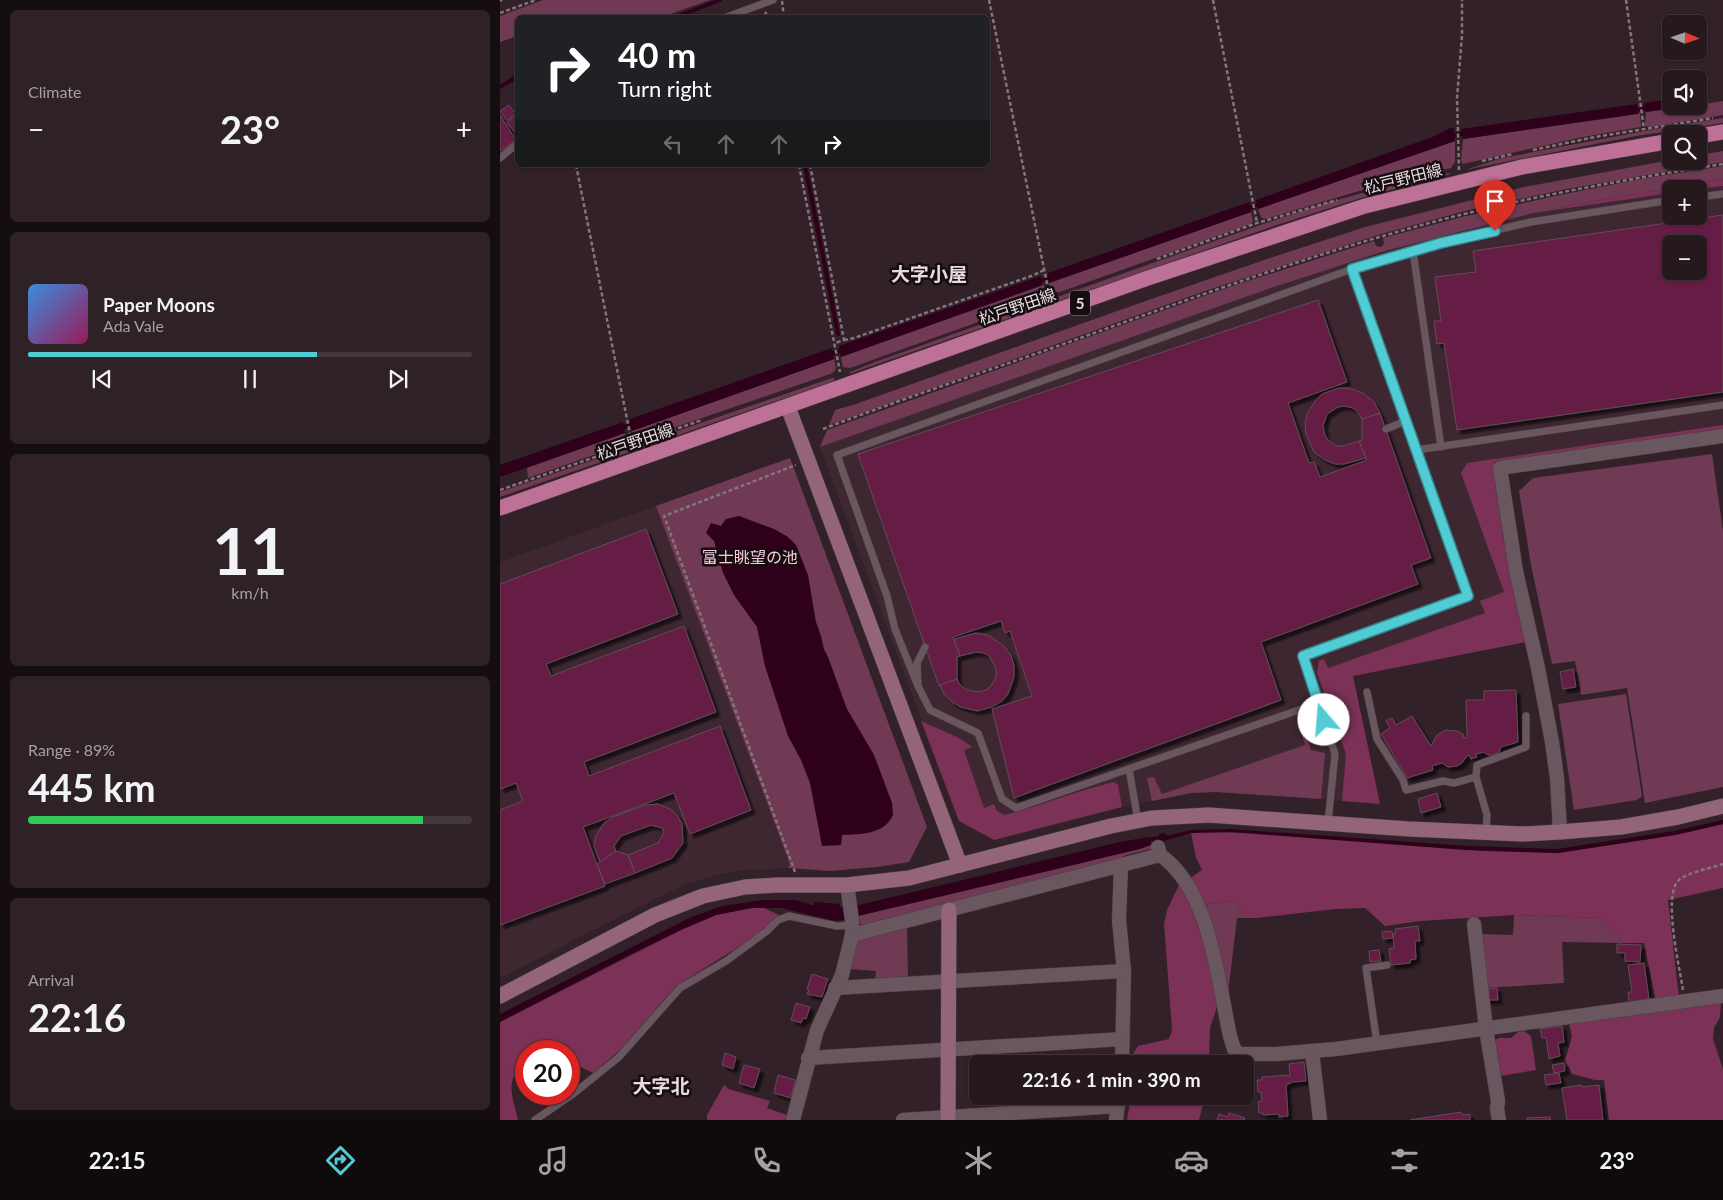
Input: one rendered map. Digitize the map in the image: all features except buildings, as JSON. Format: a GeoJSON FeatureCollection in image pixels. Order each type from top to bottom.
{"type":"FeatureCollection","features":[{"type":"Feature","properties":{"kind":"main road"},"geometry":{"type":"LineString","coordinates":[[1707,135],[1723,132]]}},
{"type":"Feature","properties":{"kind":"main road","name":"松戸野田線"},"geometry":{"type":"LineString","coordinates":[[500,508],[1235,248],[1365,206],[1522,167],[1662,142]]}},
{"type":"Feature","properties":{"kind":"street"},"geometry":{"type":"LineString","coordinates":[[788,407],[960,865]]}},
{"type":"Feature","properties":{"kind":"street"},"geometry":{"type":"LineString","coordinates":[[1560,832],[1557,778],[1552,742],[1538,668],[1516,571],[1500,468],[1723,436]]}},
{"type":"Feature","properties":{"kind":"street"},"geometry":{"type":"LineString","coordinates":[[500,996],[655,915],[703,896],[731,889],[762,885],[847,886],[909,878],[1111,826],[1138,821],[1174,816],[1209,815],[1486,833],[1560,832],[1621,827],[1723,806]]}},
{"type":"Feature","properties":{"kind":"street"},"geometry":{"type":"LineString","coordinates":[[852,927],[949,910],[1121,865],[1159,851],[1184,880],[1199,908],[1208,932],[1234,1048],[1239,1054],[1312,1051],[1723,996]]}},
{"type":"Feature","properties":{"kind":"street"},"geometry":{"type":"LineString","coordinates":[[1121,865],[1119,920],[1124,971],[1122,1055]]}},
{"type":"Feature","properties":{"kind":"street"},"geometry":{"type":"LineString","coordinates":[[793,1120],[817,1030],[842,975],[852,927],[847,886]]}},
{"type":"Feature","properties":{"kind":"street"},"geometry":{"type":"LineString","coordinates":[[948,1119],[949,910]]}},
{"type":"Feature","properties":{"kind":"street"},"geometry":{"type":"LineString","coordinates":[[1474,924],[1486,1029],[1498,1101],[1496,1110],[1499,1120]]}},
{"type":"Feature","properties":{"kind":"street"},"geometry":{"type":"LineString","coordinates":[[835,988],[1124,971]]}},
{"type":"Feature","properties":{"kind":"street"},"geometry":{"type":"LineString","coordinates":[[808,1058],[1123,1039]]}},
{"type":"Feature","properties":{"kind":"street"},"geometry":{"type":"LineString","coordinates":[[1312,1051],[1320,1120]]}},
{"type":"Feature","properties":{"kind":"street"},"geometry":{"type":"LineString","coordinates":[[902,1120],[948,1119],[1118,1108]]}},
{"type":"Feature","properties":{"kind":"lane"},"geometry":{"type":"LineString","coordinates":[[732,15],[773,0]]}},
{"type":"Feature","properties":{"kind":"lane"},"geometry":{"type":"LineString","coordinates":[[500,158],[515,146]]}},
{"type":"Feature","properties":{"kind":"lane"},"geometry":{"type":"LineString","coordinates":[[1707,196],[1723,194]]}},
{"type":"Feature","properties":{"kind":"lane"},"geometry":{"type":"LineString","coordinates":[[1319,703],[1016,808],[1002,800],[978,733],[930,710],[895,629],[886,596],[837,455],[1352,269],[1441,243],[1531,222],[1662,201]]}},
{"type":"Feature","properties":{"kind":"lane"},"geometry":{"type":"LineString","coordinates":[[1413,251],[1441,447]]}},
{"type":"Feature","properties":{"kind":"lane"},"geometry":{"type":"LineString","coordinates":[[1328,823],[1335,754],[1303,656],[1468,596],[1352,269]]}},
{"type":"Feature","properties":{"kind":"lane"},"geometry":{"type":"LineString","coordinates":[[1416,450],[1723,405]]}},
{"type":"Feature","properties":{"kind":"lane"},"geometry":{"type":"LineString","coordinates":[[1386,429],[1406,421]]}},
{"type":"Feature","properties":{"kind":"lane"},"geometry":{"type":"LineString","coordinates":[[918,686],[917,663],[925,647]]}},
{"type":"Feature","properties":{"kind":"lane"},"geometry":{"type":"LineString","coordinates":[[1367,692],[1377,738],[1403,780],[1406,790],[1443,781],[1454,783],[1476,777]]}},
{"type":"Feature","properties":{"kind":"lane"},"geometry":{"type":"LineString","coordinates":[[1486,833],[1487,815],[1476,777],[1478,765],[1526,747],[1526,716]]}},
{"type":"Feature","properties":{"kind":"lane"},"geometry":{"type":"LineString","coordinates":[[1129,770],[1138,821]]}},
{"type":"Feature","properties":{"kind":"lane"},"geometry":{"type":"LineString","coordinates":[[535,1120],[573,1094],[619,1058],[680,988],[732,956],[767,931],[778,920],[789,916],[837,926],[852,927]]}},
{"type":"Feature","properties":{"kind":"lane"},"geometry":{"type":"LineString","coordinates":[[1377,1043],[1366,968],[1387,965]]}},
{"type":"Feature","properties":{"kind":"path"},"geometry":{"type":"LineString","coordinates":[[500,13],[536,0]]}},
{"type":"Feature","properties":{"kind":"path"},"geometry":{"type":"LineString","coordinates":[[782,0],[784,15]]}},
{"type":"Feature","properties":{"kind":"path"},"geometry":{"type":"LineString","coordinates":[[989,0],[1050,298]]}},
{"type":"Feature","properties":{"kind":"path"},"geometry":{"type":"LineString","coordinates":[[1213,0],[1257,223]]}},
{"type":"Feature","properties":{"kind":"path"},"geometry":{"type":"LineString","coordinates":[[1461,182],[1458,168],[1457,98],[1462,34],[1462,0]]}},
{"type":"Feature","properties":{"kind":"path"},"geometry":{"type":"LineString","coordinates":[[1626,0],[1644,129]]}},
{"type":"Feature","properties":{"kind":"path"},"geometry":{"type":"LineString","coordinates":[[823,429],[1190,299],[1404,230],[1518,201],[1659,174],[1723,164]]}},
{"type":"Feature","properties":{"kind":"path"},"geometry":{"type":"LineString","coordinates":[[576,167],[632,444]]}},
{"type":"Feature","properties":{"kind":"path"},"geometry":{"type":"LineString","coordinates":[[800,167],[838,359]]}},
{"type":"Feature","properties":{"kind":"path"},"geometry":{"type":"LineString","coordinates":[[810,167],[844,340]]}},
{"type":"Feature","properties":{"kind":"path"},"geometry":{"type":"LineString","coordinates":[[835,345],[844,340],[1044,271]]}},
{"type":"Feature","properties":{"kind":"path"},"geometry":{"type":"LineString","coordinates":[[796,465],[664,516],[796,872]]}},
{"type":"Feature","properties":{"kind":"path"},"geometry":{"type":"LineString","coordinates":[[1685,1002],[1672,916],[1671,898],[1674,885],[1680,879],[1723,864]]}},
{"type":"Feature","properties":{"kind":"shaded area"},"geometry":{"type":"Polygon","coordinates":[[[1662,100],[1662,110],[1646,112],[1644,103],[1662,100]]]}},
{"type":"Feature","properties":{"kind":"shaded area"},"geometry":{"type":"Polygon","coordinates":[[[1637,104],[1638,114],[1463,139],[1461,129],[1637,104]]]}},
{"type":"Feature","properties":{"kind":"shaded area"},"geometry":{"type":"Polygon","coordinates":[[[1452,127],[1454,129],[1455,141],[1258,209],[1256,200],[1435,136],[1452,127]]]}},
{"type":"Feature","properties":{"kind":"shaded area"},"geometry":{"type":"Polygon","coordinates":[[[1723,179],[1723,429],[1494,462],[1503,536],[1526,642],[1353,676],[1380,804],[1271,795],[1216,792],[1191,793],[1122,807],[994,840],[959,821],[820,447],[1271,288],[1385,251],[1534,213],[1662,189],[1662,225],[1707,225],[1707,182],[1723,179]]]}},
{"type":"Feature","properties":{"kind":"shaded area"},"geometry":{"type":"Polygon","coordinates":[[[1723,179],[1723,186],[1707,188],[1707,182],[1723,179]]]}},
{"type":"Feature","properties":{"kind":"shaded area"},"geometry":{"type":"Polygon","coordinates":[[[1662,189],[1662,194],[1534,213],[1662,189]]]}},
{"type":"Feature","properties":{"kind":"shaded area"},"geometry":{"type":"Polygon","coordinates":[[[1249,202],[1251,212],[1049,283],[1048,273],[1249,202]]]}},
{"type":"Feature","properties":{"kind":"shaded area"},"geometry":{"type":"Polygon","coordinates":[[[1041,276],[1042,285],[841,357],[839,346],[1041,276]]]}},
{"type":"Feature","properties":{"kind":"shaded area"},"geometry":{"type":"Polygon","coordinates":[[[832,348],[834,359],[632,431],[630,419],[832,348]]]}},
{"type":"Feature","properties":{"kind":"shaded area"},"geometry":{"type":"Polygon","coordinates":[[[623,422],[625,433],[500,477],[500,465],[623,422]]]}},
{"type":"Feature","properties":{"kind":"shaded area"},"geometry":{"type":"Polygon","coordinates":[[[1723,425],[1723,429],[1494,462],[1503,536],[1526,642],[1353,676],[1380,804],[1342,801],[1346,754],[1317,673],[1319,661],[1324,659],[1328,668],[1485,613],[1480,601],[1504,592],[1461,473],[1467,463],[1723,425]]]}},
{"type":"Feature","properties":{"kind":"shaded area"},"geometry":{"type":"Polygon","coordinates":[[[656,506],[790,864],[788,868],[735,871],[686,884],[500,978],[500,562],[656,506]]]}},
{"type":"Feature","properties":{"kind":"shaded area"},"geometry":{"type":"Polygon","coordinates":[[[739,516],[774,529],[788,537],[796,545],[808,575],[816,622],[824,649],[847,709],[874,755],[892,803],[893,815],[889,822],[878,830],[871,832],[842,835],[841,845],[822,846],[810,783],[801,760],[788,736],[765,666],[757,627],[734,595],[723,573],[714,541],[706,533],[711,523],[721,526],[726,519],[739,516]]]}},
{"type":"Feature","properties":{"kind":"shaded area"},"geometry":{"type":"Polygon","coordinates":[[[921,721],[957,737],[972,747],[964,750],[984,808],[994,804],[997,811],[1004,815],[1114,782],[1118,785],[1122,807],[994,840],[959,821],[921,721]]]}},
{"type":"Feature","properties":{"kind":"shaded area"},"geometry":{"type":"Polygon","coordinates":[[[1723,820],[1723,824],[1675,835],[1558,853],[1466,850],[1231,832],[1191,833],[1160,842],[1159,834],[1165,833],[1165,836],[1192,830],[1231,829],[1467,846],[1557,849],[1674,831],[1723,820]]]}},
{"type":"Feature","properties":{"kind":"shaded area"},"geometry":{"type":"Polygon","coordinates":[[[1723,824],[1723,888],[1668,900],[1679,998],[1656,1002],[1644,943],[1624,943],[1599,918],[1514,915],[1421,921],[1385,926],[1365,908],[1335,909],[1247,918],[1233,901],[1202,905],[1189,879],[1202,870],[1196,858],[1191,833],[1199,832],[1258,833],[1484,851],[1558,853],[1675,835],[1723,824]]]}},
{"type":"Feature","properties":{"kind":"shaded area"},"geometry":{"type":"Polygon","coordinates":[[[1149,837],[1151,845],[1140,849],[858,916],[855,906],[1120,842],[1149,837]]]}},
{"type":"Feature","properties":{"kind":"shaded area"},"geometry":{"type":"Polygon","coordinates":[[[1180,883],[1197,916],[1220,998],[1210,1028],[1209,1055],[1133,1055],[1138,1046],[1169,1039],[1172,1030],[1164,924],[1167,910],[1180,883]]]}},
{"type":"Feature","properties":{"kind":"shaded area"},"geometry":{"type":"Polygon","coordinates":[[[763,900],[796,900],[812,905],[814,905],[814,902],[840,904],[840,907],[844,907],[845,920],[835,921],[781,908],[752,908],[716,915],[631,954],[500,1022],[500,1014],[691,917],[722,906],[763,900]]]}},
{"type":"Feature","properties":{"kind":"shaded area"},"geometry":{"type":"Polygon","coordinates":[[[762,907],[779,915],[756,936],[684,981],[671,992],[620,1050],[593,1073],[580,1066],[580,1040],[515,1040],[515,1075],[512,1082],[512,1096],[518,1120],[500,1120],[500,1022],[683,929],[716,915],[762,907]]]}},
{"type":"Feature","properties":{"kind":"shaded area"},"geometry":{"type":"Polygon","coordinates":[[[1721,1002],[1720,1017],[1714,1028],[1713,1039],[1723,1069],[1723,1120],[1609,1120],[1604,1080],[1595,1080],[1572,1074],[1565,1060],[1572,1037],[1569,1022],[1721,1002]]]}},
{"type":"Feature","properties":{"kind":"shaded area"},"geometry":{"type":"Polygon","coordinates":[[[1524,1031],[1531,1036],[1536,1070],[1501,1076],[1495,1040],[1511,1038],[1518,1032],[1524,1031]]]}},
{"type":"Feature","properties":{"kind":"shaded area"},"geometry":{"type":"Polygon","coordinates":[[[724,1085],[729,1089],[770,1101],[767,1108],[787,1115],[785,1120],[707,1120],[707,1115],[724,1085]]]}},
{"type":"Feature","properties":{"kind":"shaded area"},"geometry":{"type":"Polygon","coordinates":[[[1130,1105],[1203,1105],[1199,1120],[1127,1120],[1130,1105]]]}},
{"type":"Feature","properties":{"kind":"green space"},"geometry":{"type":"Polygon","coordinates":[[[543,0],[710,0],[668,15],[515,15],[515,37],[500,42],[500,16],[543,0]]]}},
{"type":"Feature","properties":{"kind":"green space"},"geometry":{"type":"Polygon","coordinates":[[[1723,101],[1723,115],[1650,127],[1645,126],[1646,112],[1662,110],[1662,115],[1707,115],[1707,104],[1723,101]]]}},
{"type":"Feature","properties":{"kind":"green space"},"geometry":{"type":"Polygon","coordinates":[[[1640,113],[1641,127],[1583,137],[1463,164],[1461,161],[1463,139],[1640,113]]]}},
{"type":"Feature","properties":{"kind":"green space"},"geometry":{"type":"Polygon","coordinates":[[[1723,118],[1723,123],[1707,125],[1680,125],[1723,118]]]}},
{"type":"Feature","properties":{"kind":"green space"},"geometry":{"type":"Polygon","coordinates":[[[1662,128],[1662,132],[1465,170],[1502,158],[1662,128]]]}},
{"type":"Feature","properties":{"kind":"green space"},"geometry":{"type":"Polygon","coordinates":[[[1455,141],[1455,162],[1451,168],[1386,183],[1265,219],[1261,217],[1258,209],[1455,141]]]}},
{"type":"Feature","properties":{"kind":"green space"},"geometry":{"type":"Polygon","coordinates":[[[1723,151],[1723,162],[1707,165],[1707,154],[1723,151]]]}},
{"type":"Feature","properties":{"kind":"green space"},"geometry":{"type":"Polygon","coordinates":[[[1662,162],[1662,170],[1677,170],[1567,189],[1469,210],[1378,235],[1208,290],[829,425],[835,410],[1273,257],[1365,227],[1524,187],[1662,162]]]}},
{"type":"Feature","properties":{"kind":"green space"},"geometry":{"type":"Polygon","coordinates":[[[1723,166],[1723,179],[1707,182],[1707,180],[1662,180],[1662,189],[1534,213],[1385,251],[1271,288],[820,447],[827,430],[1238,284],[1374,241],[1376,246],[1381,247],[1384,244],[1383,238],[1462,217],[1550,197],[1640,179],[1723,166]]]}},
{"type":"Feature","properties":{"kind":"green space"},"geometry":{"type":"Polygon","coordinates":[[[1449,173],[1361,198],[1274,226],[849,374],[875,362],[1278,219],[1346,197],[1449,173]]]}},
{"type":"Feature","properties":{"kind":"green space"},"geometry":{"type":"Polygon","coordinates":[[[1251,212],[1253,221],[1251,224],[1060,292],[1053,292],[1050,289],[1049,283],[1251,212]]]}},
{"type":"Feature","properties":{"kind":"green space"},"geometry":{"type":"Polygon","coordinates":[[[1044,285],[1046,295],[1042,299],[850,368],[843,367],[841,357],[1044,285]]]}},
{"type":"Feature","properties":{"kind":"green space"},"geometry":{"type":"Polygon","coordinates":[[[834,359],[836,368],[833,373],[635,441],[632,431],[834,359]]]}},
{"type":"Feature","properties":{"kind":"green space"},"geometry":{"type":"Polygon","coordinates":[[[834,378],[834,381],[500,497],[500,492],[834,378]]]}},
{"type":"Feature","properties":{"kind":"green space"},"geometry":{"type":"Polygon","coordinates":[[[625,433],[627,440],[625,444],[528,478],[527,468],[625,433]]]}},
{"type":"Feature","properties":{"kind":"green space"},"geometry":{"type":"Polygon","coordinates":[[[1712,454],[1723,531],[1723,787],[1645,803],[1627,688],[1581,695],[1575,661],[1552,664],[1531,565],[1519,491],[1533,478],[1712,454]]]}},
{"type":"Feature","properties":{"kind":"green space","name":"富士眺望の池"},"geometry":{"type":"Polygon","coordinates":[[[790,458],[927,827],[909,862],[830,871],[788,868],[790,864],[656,506],[790,458]]]}},
{"type":"Feature","properties":{"kind":"green space"},"geometry":{"type":"Polygon","coordinates":[[[1626,694],[1642,796],[1637,800],[1574,810],[1558,704],[1626,694]]]}},
{"type":"Feature","properties":{"kind":"green space"},"geometry":{"type":"Polygon","coordinates":[[[1301,721],[1311,750],[1325,753],[1321,799],[1216,792],[1191,793],[1152,801],[1147,778],[1154,777],[1162,794],[1305,745],[1298,722],[1301,721]]]}},
{"type":"Feature","properties":{"kind":"green space"},"geometry":{"type":"Polygon","coordinates":[[[1152,844],[1154,848],[1123,856],[1123,858],[864,926],[860,924],[858,916],[1078,864],[1152,844]]]}},
{"type":"Feature","properties":{"kind":"green space"},"geometry":{"type":"Polygon","coordinates":[[[1233,901],[1247,918],[1237,918],[1227,1002],[1202,905],[1233,901]]]}},
{"type":"Feature","properties":{"kind":"green space"},"geometry":{"type":"Polygon","coordinates":[[[1514,915],[1599,918],[1624,943],[1562,942],[1564,983],[1484,988],[1480,934],[1513,935],[1514,915]]]}},
{"type":"Feature","properties":{"kind":"green space"},"geometry":{"type":"Polygon","coordinates":[[[907,926],[908,981],[875,982],[876,971],[849,969],[857,942],[860,939],[907,926]]]}},
{"type":"Feature","properties":{"kind":"waterway"},"geometry":{"type":"LineString","coordinates":[[681,15],[720,0]]}},
{"type":"Feature","properties":{"kind":"waterway"},"geometry":{"type":"LineString","coordinates":[[500,87],[515,78]]}},
{"type":"Feature","properties":{"kind":"waterway"},"geometry":{"type":"LineString","coordinates":[[1634,110],[1649,108]]}},
{"type":"Feature","properties":{"kind":"waterway"},"geometry":{"type":"LineString","coordinates":[[1451,136],[1466,133]]}},
{"type":"Feature","properties":{"kind":"waterway"},"geometry":{"type":"LineString","coordinates":[[805,167],[838,334]]}},
{"type":"Feature","properties":{"kind":"waterway"},"geometry":{"type":"LineString","coordinates":[[1246,209],[1261,204]]}},
{"type":"Feature","properties":{"kind":"waterway"},"geometry":{"type":"LineString","coordinates":[[1038,282],[1053,276]]}},
{"type":"Feature","properties":{"kind":"waterway"},"geometry":{"type":"LineString","coordinates":[[828,355],[843,350]]}},
{"type":"Feature","properties":{"kind":"waterway"},"geometry":{"type":"LineString","coordinates":[[621,428],[636,423]]}},
{"type":"Feature","properties":{"kind":"waterway"},"geometry":{"type":"LineString","coordinates":[[1147,840],[1165,837]]}},
{"type":"Feature","properties":{"kind":"district","name":"大字小屋"},"geometry":{"type":"Point","coordinates":[929,273]}},
{"type":"Feature","properties":{"kind":"district","name":"大字北"},"geometry":{"type":"Point","coordinates":[661,1085]}},
{"type":"Feature","properties":{"kind":"route"},"geometry":{"type":"LineString","coordinates":[[1324,720],[1303,656],[1468,596],[1352,269],[1441,243],[1495,231]]}}]}
